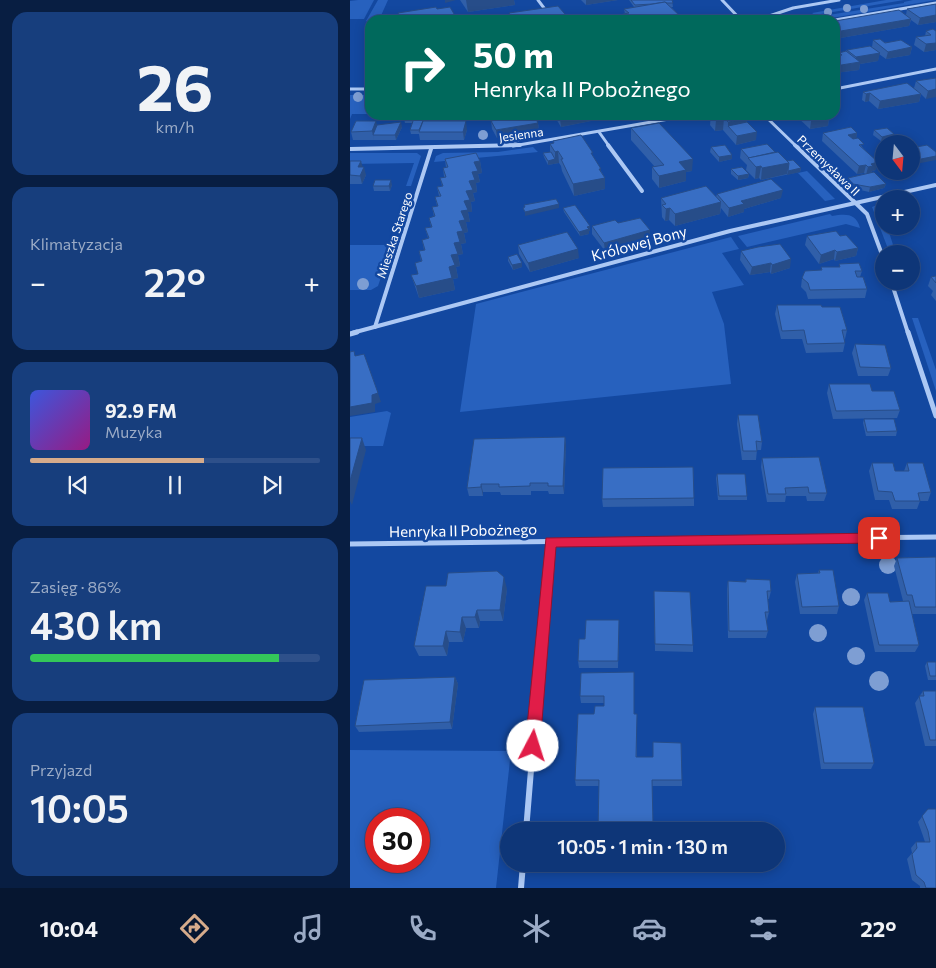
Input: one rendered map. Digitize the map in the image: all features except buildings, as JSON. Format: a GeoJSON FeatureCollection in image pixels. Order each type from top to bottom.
{"type":"FeatureCollection","features":[{"type":"Feature","properties":{"kind":"street"},"geometry":{"type":"LineString","coordinates":[[538,0],[547,13],[542,15]]}},
{"type":"Feature","properties":{"kind":"street"},"geometry":{"type":"LineString","coordinates":[[722,0],[736,15]]}},
{"type":"Feature","properties":{"kind":"street"},"geometry":{"type":"LineString","coordinates":[[772,15],[793,8],[839,0]]}},
{"type":"Feature","properties":{"kind":"street"},"geometry":{"type":"LineString","coordinates":[[840,19],[936,3]]}},
{"type":"Feature","properties":{"kind":"street"},"geometry":{"type":"LineString","coordinates":[[840,88],[936,69]]}},
{"type":"Feature","properties":{"kind":"street"},"geometry":{"type":"LineString","coordinates":[[350,89],[365,89]]}},
{"type":"Feature","properties":{"kind":"street","name":"Jesienna"},"geometry":{"type":"LineString","coordinates":[[350,149],[512,146],[665,120]]}},
{"type":"Feature","properties":{"kind":"street","name":"Przemysława II"},"geometry":{"type":"LineString","coordinates":[[769,120],[867,214],[879,245]]}},
{"type":"Feature","properties":{"kind":"street"},"geometry":{"type":"LineString","coordinates":[[599,132],[642,192]]}},
{"type":"Feature","properties":{"kind":"street","name":"Mieszka Starego"},"geometry":{"type":"LineString","coordinates":[[375,327],[431,149]]}},
{"type":"Feature","properties":{"kind":"street","name":"Królowej Bony"},"geometry":{"type":"LineString","coordinates":[[350,334],[648,252],[936,185]]}},
{"type":"Feature","properties":{"kind":"street"},"geometry":{"type":"LineString","coordinates":[[894,290],[936,416]]}},
{"type":"Feature","properties":{"kind":"street","name":"Henryka II Pobożnego"},"geometry":{"type":"LineString","coordinates":[[350,544],[936,537]]}},
{"type":"Feature","properties":{"kind":"street"},"geometry":{"type":"LineString","coordinates":[[527,822],[550,542]]}},
{"type":"Feature","properties":{"kind":"street"},"geometry":{"type":"LineString","coordinates":[[521,888],[522,872]]}},
{"type":"Feature","properties":{"kind":"shaded area"},"geometry":{"type":"Polygon","coordinates":[[[374,0],[364,19],[350,19],[350,1],[374,0]]]}},
{"type":"Feature","properties":{"kind":"shaded area"},"geometry":{"type":"Polygon","coordinates":[[[378,0],[388,0],[381,15],[369,15],[378,0]]]}},
{"type":"Feature","properties":{"kind":"shaded area"},"geometry":{"type":"Polygon","coordinates":[[[886,0],[904,0],[815,15],[812,13],[886,0]]]}},
{"type":"Feature","properties":{"kind":"shaded area"},"geometry":{"type":"Polygon","coordinates":[[[936,0],[840,17],[840,15],[828,15],[904,3],[936,0]]]}},
{"type":"Feature","properties":{"kind":"shaded area"},"geometry":{"type":"Polygon","coordinates":[[[350,95],[365,95],[365,114],[352,114],[350,119],[350,95]]]}},
{"type":"Feature","properties":{"kind":"shaded area"},"geometry":{"type":"Polygon","coordinates":[[[533,147],[538,152],[434,162],[436,156],[443,153],[498,152],[533,147]]]}},
{"type":"Feature","properties":{"kind":"shaded area"},"geometry":{"type":"Polygon","coordinates":[[[350,153],[417,153],[421,156],[411,186],[406,186],[414,163],[350,164],[350,153]]]}},
{"type":"Feature","properties":{"kind":"shaded area"},"geometry":{"type":"Polygon","coordinates":[[[807,171],[835,199],[825,201],[798,173],[807,171]]]}},
{"type":"Feature","properties":{"kind":"shaded area"},"geometry":{"type":"Polygon","coordinates":[[[830,214],[832,216],[846,215],[853,217],[860,228],[846,224],[747,247],[738,236],[830,214]]]}},
{"type":"Feature","properties":{"kind":"shaded area"},"geometry":{"type":"Polygon","coordinates":[[[883,235],[890,235],[893,245],[887,245],[883,235]]]}},
{"type":"Feature","properties":{"kind":"shaded area"},"geometry":{"type":"Polygon","coordinates":[[[731,237],[739,249],[722,253],[744,285],[712,292],[724,324],[731,384],[460,412],[476,304],[731,237]]]}},
{"type":"Feature","properties":{"kind":"shaded area"},"geometry":{"type":"Polygon","coordinates":[[[350,245],[392,245],[378,286],[371,290],[350,290],[350,245]]]}},
{"type":"Feature","properties":{"kind":"shaded area"},"geometry":{"type":"Polygon","coordinates":[[[912,318],[918,318],[936,370],[936,391],[912,318]]]}},
{"type":"Feature","properties":{"kind":"shaded area"},"geometry":{"type":"Polygon","coordinates":[[[387,411],[391,413],[383,446],[350,446],[350,417],[387,411]]]}},
{"type":"Feature","properties":{"kind":"shaded area"},"geometry":{"type":"Polygon","coordinates":[[[350,750],[511,751],[503,822],[500,822],[500,851],[496,888],[350,888],[350,750]]]}},
{"type":"Feature","properties":{"kind":"route"},"geometry":{"type":"LineString","coordinates":[[533,746],[550,542],[879,538]]}}]}
